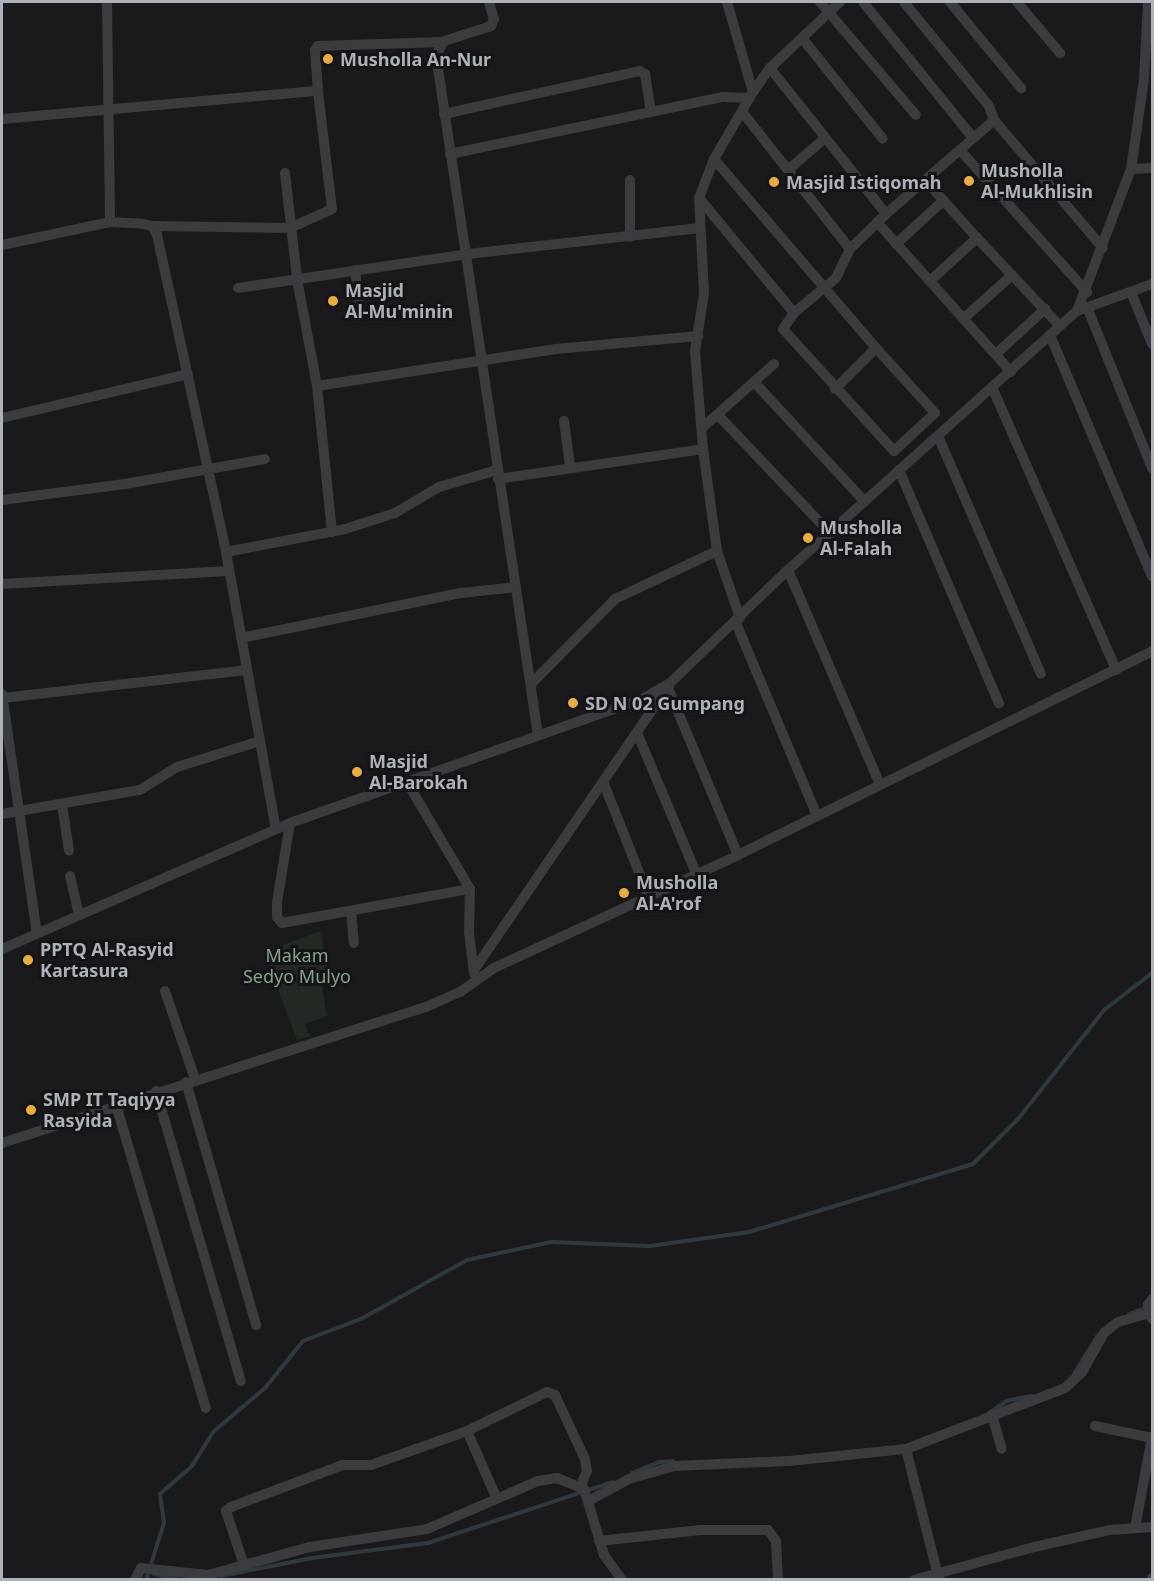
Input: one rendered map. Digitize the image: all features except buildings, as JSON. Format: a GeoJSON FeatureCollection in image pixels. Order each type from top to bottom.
{"type":"FeatureCollection","features":[{"type":"Feature","properties":{"kind":"street"},"geometry":{"type":"LineString","coordinates":[[107,2],[106,109],[110,222]]}},
{"type":"Feature","properties":{"kind":"street"},"geometry":{"type":"LineString","coordinates":[[2,245],[110,222],[152,226],[290,228],[334,207],[318,91],[315,50],[318,46],[442,42],[491,26],[494,19],[489,2]]}},
{"type":"Feature","properties":{"kind":"street"},"geometry":{"type":"LineString","coordinates":[[727,2],[751,95]]}},
{"type":"Feature","properties":{"kind":"street"},"geometry":{"type":"LineString","coordinates":[[820,2],[916,115]]}},
{"type":"Feature","properties":{"kind":"street"},"geometry":{"type":"LineString","coordinates":[[817,816],[738,620],[717,551],[695,351],[704,293],[698,228],[699,198],[714,159],[743,113],[751,95],[770,68],[840,2]]}},
{"type":"Feature","properties":{"kind":"street"},"geometry":{"type":"LineString","coordinates":[[862,2],[973,138]]}},
{"type":"Feature","properties":{"kind":"street"},"geometry":{"type":"LineString","coordinates":[[904,2],[989,106],[994,120],[1103,248]]}},
{"type":"Feature","properties":{"kind":"street"},"geometry":{"type":"LineString","coordinates":[[950,2],[1021,88]]}},
{"type":"Feature","properties":{"kind":"street"},"geometry":{"type":"LineString","coordinates":[[1017,2],[1060,53]]}},
{"type":"Feature","properties":{"kind":"street"},"geometry":{"type":"LineString","coordinates":[[1148,2],[1149,47],[1131,170],[1082,309],[1152,468]]}},
{"type":"Feature","properties":{"kind":"street"},"geometry":{"type":"LineString","coordinates":[[802,38],[883,139]]}},
{"type":"Feature","properties":{"kind":"street"},"geometry":{"type":"LineString","coordinates":[[442,42],[436,55],[444,114],[468,254],[481,361],[538,735]]}},
{"type":"Feature","properties":{"kind":"street"},"geometry":{"type":"LineString","coordinates":[[770,68],[886,214]]}},
{"type":"Feature","properties":{"kind":"street"},"geometry":{"type":"LineString","coordinates":[[444,114],[639,71],[645,74],[651,112]]}},
{"type":"Feature","properties":{"kind":"street"},"geometry":{"type":"LineString","coordinates":[[2,119],[318,91]]}},
{"type":"Feature","properties":{"kind":"street"},"geometry":{"type":"LineString","coordinates":[[450,154],[651,112],[751,95]]}},
{"type":"Feature","properties":{"kind":"street"},"geometry":{"type":"LineString","coordinates":[[743,113],[850,249]]}},
{"type":"Feature","properties":{"kind":"street"},"geometry":{"type":"LineString","coordinates":[[714,159],[822,288],[934,410],[933,417],[894,451],[889,450],[785,334],[785,322],[822,288],[836,278],[850,249],[877,222],[994,120]]}},
{"type":"Feature","properties":{"kind":"street"},"geometry":{"type":"LineString","coordinates":[[788,170],[825,138]]}},
{"type":"Feature","properties":{"kind":"street"},"geometry":{"type":"LineString","coordinates":[[960,150],[1087,292]]}},
{"type":"Feature","properties":{"kind":"street"},"geometry":{"type":"LineString","coordinates":[[1131,170],[1152,168]]}},
{"type":"Feature","properties":{"kind":"street"},"geometry":{"type":"LineString","coordinates":[[285,173],[297,279],[317,386],[332,532]]}},
{"type":"Feature","properties":{"kind":"street"},"geometry":{"type":"LineString","coordinates":[[630,180],[630,237]]}},
{"type":"Feature","properties":{"kind":"street"},"geometry":{"type":"LineString","coordinates":[[935,191],[1060,326]]}},
{"type":"Feature","properties":{"kind":"street"},"geometry":{"type":"LineString","coordinates":[[699,198],[794,313]]}},
{"type":"Feature","properties":{"kind":"street"},"geometry":{"type":"LineString","coordinates":[[896,243],[943,201]]}},
{"type":"Feature","properties":{"kind":"street"},"geometry":{"type":"LineString","coordinates":[[877,222],[1011,372]]}},
{"type":"Feature","properties":{"kind":"street"},"geometry":{"type":"LineString","coordinates":[[152,226],[188,374],[230,571],[276,829]]}},
{"type":"Feature","properties":{"kind":"street"},"geometry":{"type":"LineString","coordinates":[[237,288],[468,254],[698,228]]}},
{"type":"Feature","properties":{"kind":"street"},"geometry":{"type":"LineString","coordinates":[[930,281],[977,238]]}},
{"type":"Feature","properties":{"kind":"street"},"geometry":{"type":"LineString","coordinates":[[355,270],[359,304]]}},
{"type":"Feature","properties":{"kind":"street"},"geometry":{"type":"LineString","coordinates":[[963,319],[1012,275]]}},
{"type":"Feature","properties":{"kind":"street"},"geometry":{"type":"LineString","coordinates":[[474,970],[638,735],[669,686],[788,570],[831,534],[1060,326],[1082,309],[1152,284]]}},
{"type":"Feature","properties":{"kind":"street"},"geometry":{"type":"LineString","coordinates":[[1131,292],[1152,344]]}},
{"type":"Feature","properties":{"kind":"street"},"geometry":{"type":"LineString","coordinates":[[996,354],[1045,309]]}},
{"type":"Feature","properties":{"kind":"street"},"geometry":{"type":"LineString","coordinates":[[1050,335],[1152,576]]}},
{"type":"Feature","properties":{"kind":"street"},"geometry":{"type":"LineString","coordinates":[[317,386],[481,361],[698,336]]}},
{"type":"Feature","properties":{"kind":"street"},"geometry":{"type":"LineString","coordinates":[[835,389],[876,348]]}},
{"type":"Feature","properties":{"kind":"street"},"geometry":{"type":"LineString","coordinates":[[703,428],[774,364]]}},
{"type":"Feature","properties":{"kind":"street"},"geometry":{"type":"LineString","coordinates":[[2,418],[188,374]]}},
{"type":"Feature","properties":{"kind":"street"},"geometry":{"type":"LineString","coordinates":[[753,382],[864,502]]}},
{"type":"Feature","properties":{"kind":"street"},"geometry":{"type":"LineString","coordinates":[[992,387],[1116,670]]}},
{"type":"Feature","properties":{"kind":"street"},"geometry":{"type":"LineString","coordinates":[[718,415],[831,534]]}},
{"type":"Feature","properties":{"kind":"street"},"geometry":{"type":"LineString","coordinates":[[564,421],[570,466]]}},
{"type":"Feature","properties":{"kind":"street"},"geometry":{"type":"LineString","coordinates":[[917,432],[928,444]]}},
{"type":"Feature","properties":{"kind":"street"},"geometry":{"type":"LineString","coordinates":[[938,436],[1041,674]]}},
{"type":"Feature","properties":{"kind":"street"},"geometry":{"type":"LineString","coordinates":[[226,552],[332,532],[395,513],[439,487],[498,475],[704,449]]}},
{"type":"Feature","properties":{"kind":"street"},"geometry":{"type":"LineString","coordinates":[[2,500],[208,470],[265,459]]}},
{"type":"Feature","properties":{"kind":"street"},"geometry":{"type":"LineString","coordinates":[[899,470],[999,702]]}},
{"type":"Feature","properties":{"kind":"street"},"geometry":{"type":"LineString","coordinates":[[531,684],[615,599],[717,551]]}},
{"type":"Feature","properties":{"kind":"street"},"geometry":{"type":"LineString","coordinates":[[788,570],[880,785]]}},
{"type":"Feature","properties":{"kind":"street"},"geometry":{"type":"LineString","coordinates":[[2,584],[230,571]]}},
{"type":"Feature","properties":{"kind":"street"},"geometry":{"type":"LineString","coordinates":[[241,638],[439,597],[516,587]]}},
{"type":"Feature","properties":{"kind":"street"},"geometry":{"type":"LineString","coordinates":[[2,1143],[156,1091],[400,1018],[475,982],[494,968],[738,855],[1152,651]]}},
{"type":"Feature","properties":{"kind":"street"},"geometry":{"type":"LineString","coordinates":[[37,927],[2,696],[246,670]]}},
{"type":"Feature","properties":{"kind":"street"},"geometry":{"type":"LineString","coordinates":[[2,949],[37,927],[79,915],[290,823],[408,784],[538,735],[630,705],[669,686]]}},
{"type":"Feature","properties":{"kind":"street"},"geometry":{"type":"LineString","coordinates":[[669,686],[738,855]]}},
{"type":"Feature","properties":{"kind":"street"},"geometry":{"type":"LineString","coordinates":[[638,735],[696,873]]}},
{"type":"Feature","properties":{"kind":"street"},"geometry":{"type":"LineString","coordinates":[[2,814],[140,790],[177,767],[260,741]]}},
{"type":"Feature","properties":{"kind":"street"},"geometry":{"type":"LineString","coordinates":[[408,784],[470,889],[468,924],[475,982]]}},
{"type":"Feature","properties":{"kind":"street"},"geometry":{"type":"LineString","coordinates":[[604,784],[648,895]]}},
{"type":"Feature","properties":{"kind":"street"},"geometry":{"type":"LineString","coordinates":[[62,805],[69,850]]}},
{"type":"Feature","properties":{"kind":"street"},"geometry":{"type":"LineString","coordinates":[[290,823],[277,902],[279,920],[351,911],[470,889]]}},
{"type":"Feature","properties":{"kind":"street"},"geometry":{"type":"LineString","coordinates":[[70,876],[79,915]]}},
{"type":"Feature","properties":{"kind":"street"},"geometry":{"type":"LineString","coordinates":[[351,911],[354,943]]}},
{"type":"Feature","properties":{"kind":"street"},"geometry":{"type":"LineString","coordinates":[[165,991],[256,1325]]}},
{"type":"Feature","properties":{"kind":"street"},"geometry":{"type":"LineString","coordinates":[[156,1091],[241,1381]]}},
{"type":"Feature","properties":{"kind":"street"},"geometry":{"type":"LineString","coordinates":[[116,1105],[206,1408]]}},
{"type":"Feature","properties":{"kind":"street"},"geometry":{"type":"LineString","coordinates":[[135,1580],[138,1568],[157,1572],[208,1575],[310,1547],[427,1529],[548,1478],[586,1492],[674,1466],[800,1460],[906,1449],[1073,1383],[1104,1333],[1118,1322],[1150,1309]]}},
{"type":"Feature","properties":{"kind":"street"},"geometry":{"type":"LineString","coordinates":[[244,1565],[226,1511],[231,1507],[344,1465],[371,1465],[467,1431],[551,1393],[571,1424],[585,1459],[586,1492],[599,1541],[622,1580]]}},
{"type":"Feature","properties":{"kind":"street"},"geometry":{"type":"LineString","coordinates":[[992,1415],[1002,1449]]}},
{"type":"Feature","properties":{"kind":"street"},"geometry":{"type":"LineString","coordinates":[[1095,1426],[1152,1437],[1135,1528]]}},
{"type":"Feature","properties":{"kind":"street"},"geometry":{"type":"LineString","coordinates":[[467,1431],[497,1499]]}},
{"type":"Feature","properties":{"kind":"street"},"geometry":{"type":"LineString","coordinates":[[906,1449],[938,1577]]}},
{"type":"Feature","properties":{"kind":"street"},"geometry":{"type":"LineString","coordinates":[[914,1580],[938,1577],[1045,1544],[1152,1527]]}},
{"type":"Feature","properties":{"kind":"street"},"geometry":{"type":"LineString","coordinates":[[599,1541],[700,1530],[768,1530],[776,1541],[778,1580]]}},
{"type":"Feature","properties":{"kind":"green space","name":"Makam Sedyo Mulyo"},"geometry":{"type":"Polygon","coordinates":[[[320,931],[328,970],[320,975],[327,1016],[305,1024],[310,1036],[297,1040],[264,952],[320,931]]]}},
{"type":"Feature","properties":{"kind":"waterway"},"geometry":{"type":"LineString","coordinates":[[146,1580],[164,1523],[160,1494],[192,1466],[213,1432],[265,1388],[303,1341],[361,1319],[467,1260],[551,1242],[650,1246],[749,1232],[973,1164],[1018,1119],[1104,1010],[1152,973]]}},
{"type":"Feature","properties":{"kind":"waterway"},"geometry":{"type":"LineString","coordinates":[[1129,1314],[1147,1307]]}},
{"type":"Feature","properties":{"kind":"waterway"},"geometry":{"type":"LineString","coordinates":[[1074,1374],[1098,1335]]}},
{"type":"Feature","properties":{"kind":"waterway"},"geometry":{"type":"LineString","coordinates":[[989,1413],[1007,1401],[1031,1396]]}},
{"type":"Feature","properties":{"kind":"waterway"},"geometry":{"type":"LineString","coordinates":[[632,1473],[659,1462],[673,1461]]}},
{"type":"Feature","properties":{"kind":"waterway"},"geometry":{"type":"LineString","coordinates":[[221,1576],[312,1558],[428,1543],[612,1482]]}},
{"type":"Feature","properties":{"kind":"waterway"},"geometry":{"type":"LineString","coordinates":[[154,1574],[181,1580]]}},
{"type":"Feature","properties":{"kind":"place","name":"Musholla An-Nur"},"geometry":{"type":"Point","coordinates":[328,59]}},
{"type":"Feature","properties":{"kind":"place","name":"Musholla Al-Mukhlisin"},"geometry":{"type":"Point","coordinates":[969,181]}},
{"type":"Feature","properties":{"kind":"place","name":"Masjid Istiqomah"},"geometry":{"type":"Point","coordinates":[774,182]}},
{"type":"Feature","properties":{"kind":"place","name":"Masjid Al-Mu'minin"},"geometry":{"type":"Point","coordinates":[333,301]}},
{"type":"Feature","properties":{"kind":"place","name":"Musholla Al-Falah"},"geometry":{"type":"Point","coordinates":[808,538]}},
{"type":"Feature","properties":{"kind":"place","name":"SD N 02 Gumpang"},"geometry":{"type":"Point","coordinates":[573,703]}},
{"type":"Feature","properties":{"kind":"place","name":"Masjid Al-Barokah"},"geometry":{"type":"Point","coordinates":[357,772]}},
{"type":"Feature","properties":{"kind":"place","name":"Musholla Al-A'rof"},"geometry":{"type":"Point","coordinates":[624,893]}},
{"type":"Feature","properties":{"kind":"place","name":"PPTQ Al-Rasyid Kartasura"},"geometry":{"type":"Point","coordinates":[28,960]}},
{"type":"Feature","properties":{"kind":"place","name":"SMP IT Taqiyya Rasyida"},"geometry":{"type":"Point","coordinates":[31,1110]}}]}
